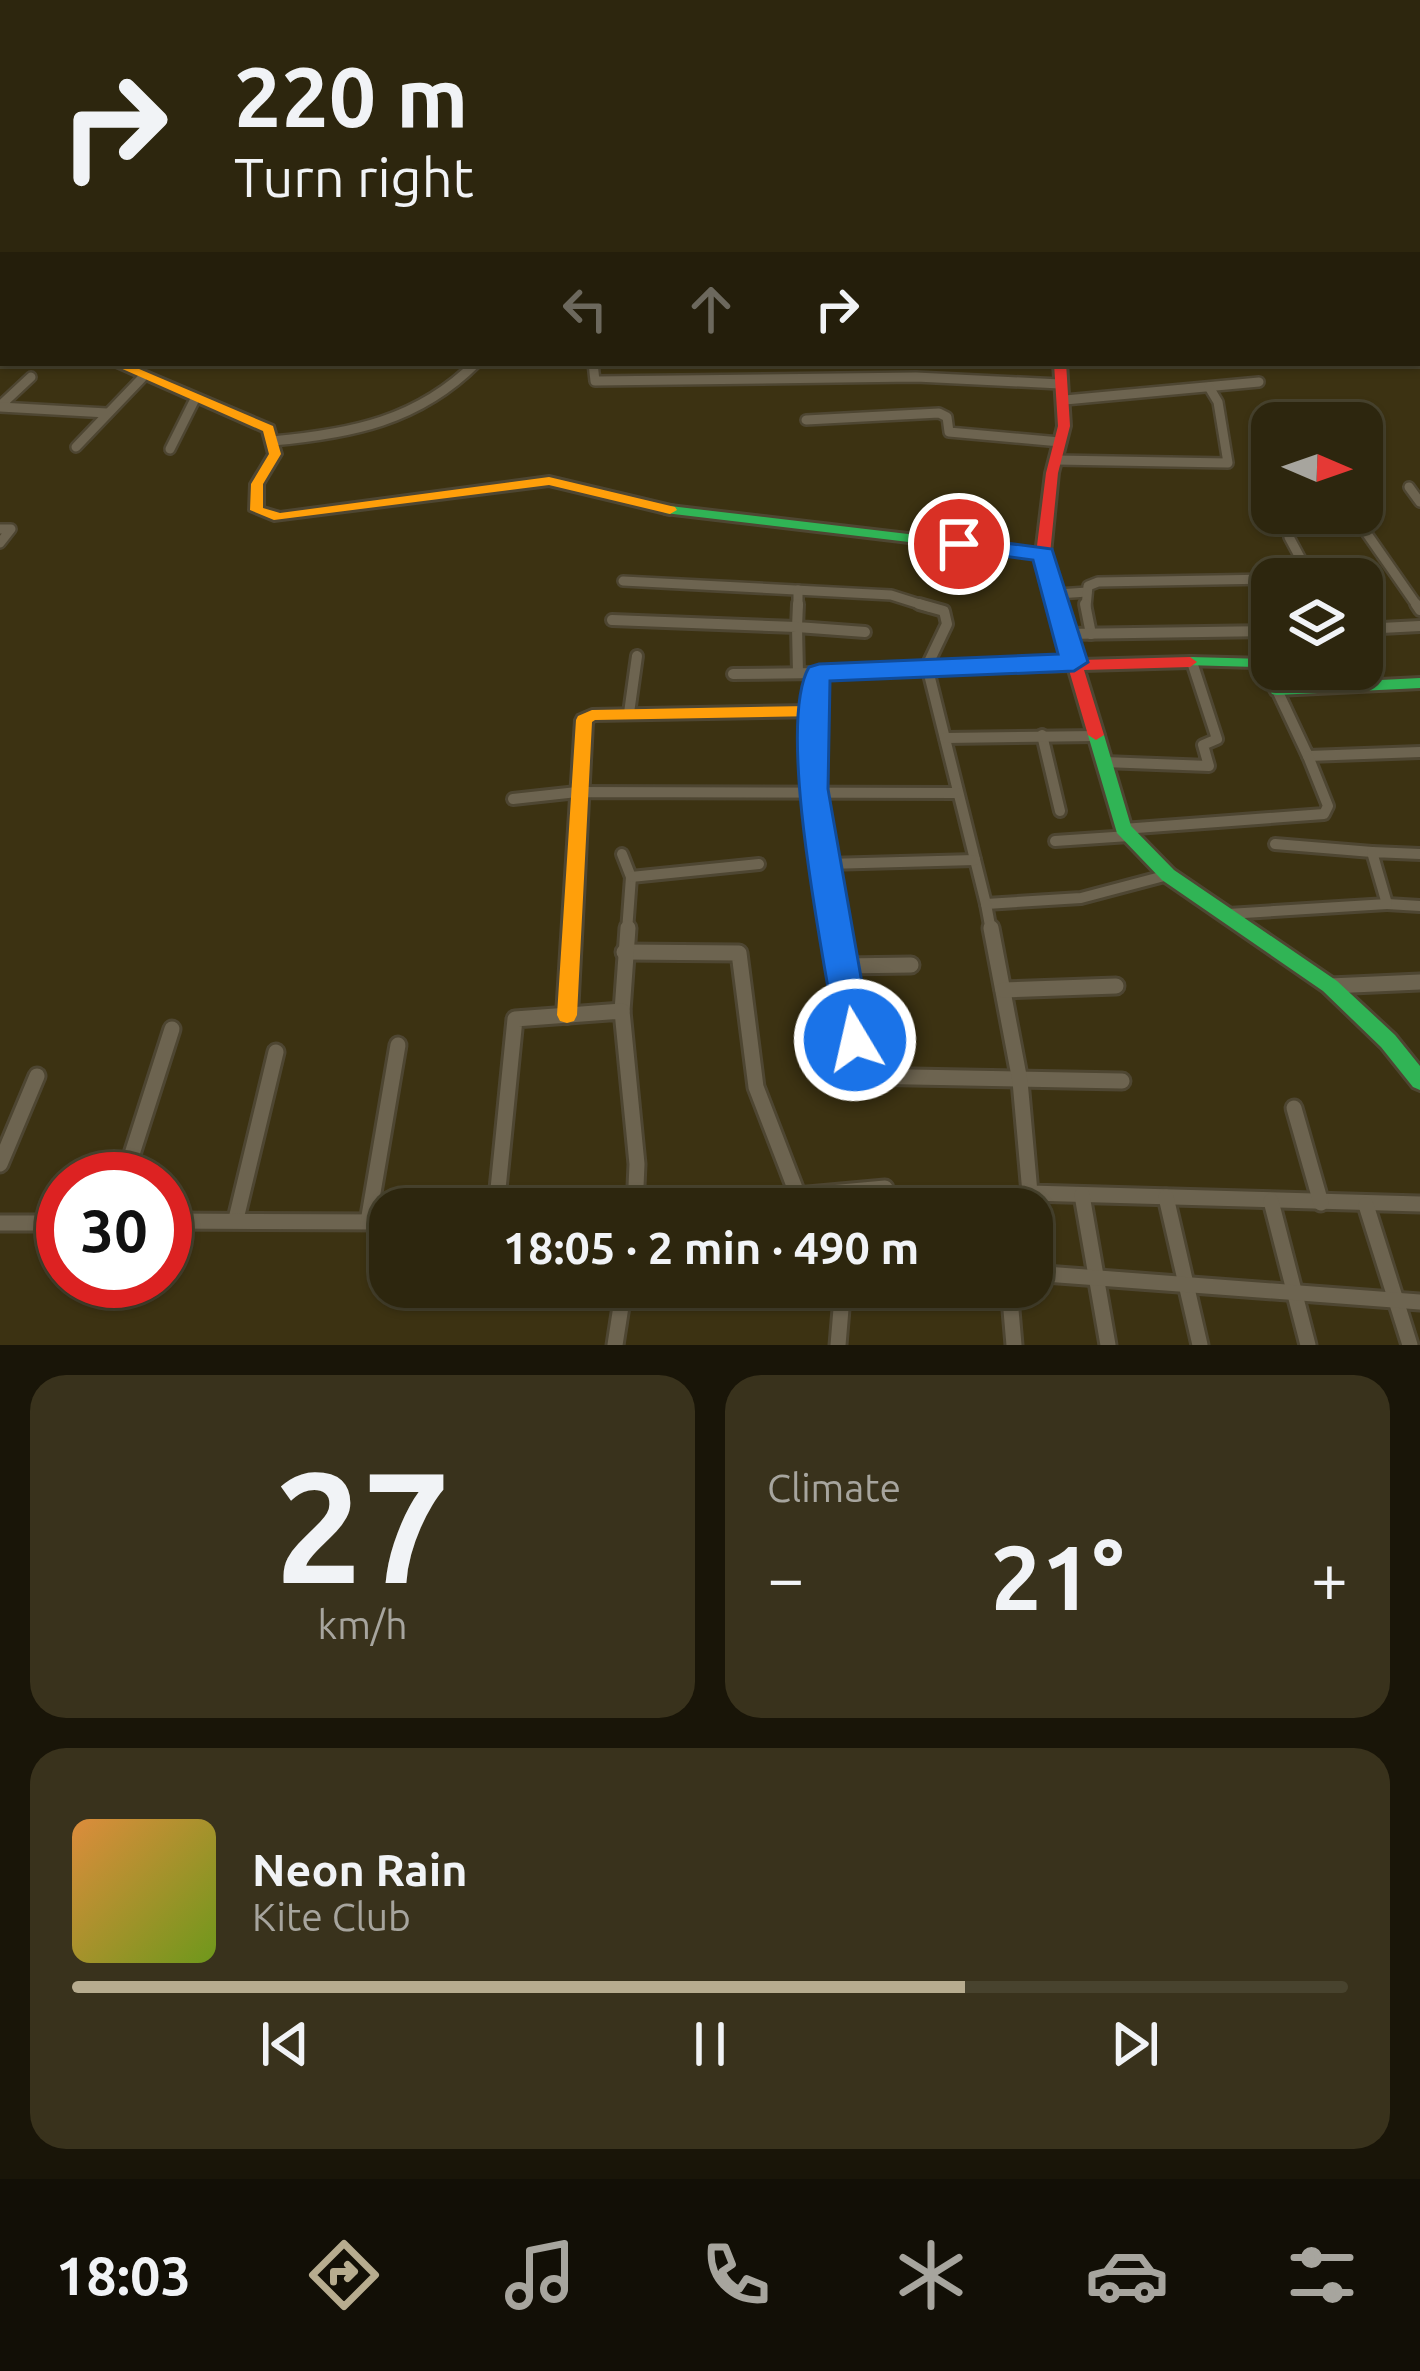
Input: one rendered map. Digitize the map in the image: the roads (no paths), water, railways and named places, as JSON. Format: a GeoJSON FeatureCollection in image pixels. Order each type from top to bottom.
{"type":"FeatureCollection","features":[{"type":"Feature","properties":{"kind":"street"},"geometry":{"type":"LineString","coordinates":[[121,366],[269,429],[275,454],[256,484],[257,510],[279,517],[549,481],[648,507],[1043,554]]}},
{"type":"Feature","properties":{"kind":"street"},"geometry":{"type":"LineString","coordinates":[[272,441],[358,434],[429,405],[473,366]]}},
{"type":"Feature","properties":{"kind":"street"},"geometry":{"type":"LineString","coordinates":[[593,366],[595,381],[889,380],[1063,392],[1259,382]]}},
{"type":"Feature","properties":{"kind":"street"},"geometry":{"type":"LineString","coordinates":[[773,366],[778,382]]}},
{"type":"Feature","properties":{"kind":"street"},"geometry":{"type":"LineString","coordinates":[[887,366],[889,380]]}},
{"type":"Feature","properties":{"kind":"street"},"geometry":{"type":"LineString","coordinates":[[1060,366],[1060,442],[1043,554],[1126,832],[1168,875],[1330,986],[1388,1041],[1420,1082]]}},
{"type":"Feature","properties":{"kind":"street"},"geometry":{"type":"LineString","coordinates":[[0,406],[31,377]]}},
{"type":"Feature","properties":{"kind":"street"},"geometry":{"type":"LineString","coordinates":[[76,447],[142,377]]}},
{"type":"Feature","properties":{"kind":"street"},"geometry":{"type":"LineString","coordinates":[[1056,460],[1228,463],[1218,402],[1209,387]]}},
{"type":"Feature","properties":{"kind":"street"},"geometry":{"type":"LineString","coordinates":[[170,449],[195,399]]}},
{"type":"Feature","properties":{"kind":"street"},"geometry":{"type":"LineString","coordinates":[[0,406],[107,413]]}},
{"type":"Feature","properties":{"kind":"street"},"geometry":{"type":"LineString","coordinates":[[806,420],[939,413],[946,417],[949,432],[1060,442]]}},
{"type":"Feature","properties":{"kind":"street"},"geometry":{"type":"LineString","coordinates":[[1409,488],[1420,502]]}},
{"type":"Feature","properties":{"kind":"street"},"geometry":{"type":"LineString","coordinates":[[0,529],[10,529],[0,543]]}},
{"type":"Feature","properties":{"kind":"street"},"geometry":{"type":"LineString","coordinates":[[1367,534],[1420,610]]}},
{"type":"Feature","properties":{"kind":"street"},"geometry":{"type":"LineString","coordinates":[[1289,537],[1300,558]]}},
{"type":"Feature","properties":{"kind":"street"},"geometry":{"type":"LineString","coordinates":[[1091,634],[1087,592],[1088,586],[1098,582],[1251,579]]}},
{"type":"Feature","properties":{"kind":"street"},"geometry":{"type":"LineString","coordinates":[[622,581],[891,595],[944,611],[946,624],[927,666],[1003,990],[1020,1082],[1030,1193],[1420,1204]]}},
{"type":"Feature","properties":{"kind":"street"},"geometry":{"type":"LineString","coordinates":[[798,590],[798,673]]}},
{"type":"Feature","properties":{"kind":"street"},"geometry":{"type":"LineString","coordinates":[[1058,594],[1087,592]]}},
{"type":"Feature","properties":{"kind":"street"},"geometry":{"type":"LineString","coordinates":[[612,620],[865,632]]}},
{"type":"Feature","properties":{"kind":"street"},"geometry":{"type":"LineString","coordinates":[[1383,628],[1420,626]]}},
{"type":"Feature","properties":{"kind":"street"},"geometry":{"type":"LineString","coordinates":[[1065,634],[1251,632]]}},
{"type":"Feature","properties":{"kind":"street"},"geometry":{"type":"LineString","coordinates":[[628,713],[637,656]]}},
{"type":"Feature","properties":{"kind":"street"},"geometry":{"type":"LineString","coordinates":[[733,674],[1074,662],[1251,662]]}},
{"type":"Feature","properties":{"kind":"street"},"geometry":{"type":"LineString","coordinates":[[1104,762],[1153,760],[1209,766],[1203,745],[1217,740],[1192,662]]}},
{"type":"Feature","properties":{"kind":"street"},"geometry":{"type":"LineString","coordinates":[[819,673],[814,685],[813,789],[860,1076],[1122,1081]]}},
{"type":"Feature","properties":{"kind":"street"},"geometry":{"type":"LineString","coordinates":[[1383,685],[1420,683]]}},
{"type":"Feature","properties":{"kind":"street"},"geometry":{"type":"LineString","coordinates":[[1055,841],[1324,814],[1328,806],[1276,690]]}},
{"type":"Feature","properties":{"kind":"street"},"geometry":{"type":"LineString","coordinates":[[567,1015],[584,720],[628,713],[817,712]]}},
{"type":"Feature","properties":{"kind":"street"},"geometry":{"type":"LineString","coordinates":[[1042,735],[1060,811]]}},
{"type":"Feature","properties":{"kind":"street"},"geometry":{"type":"LineString","coordinates":[[945,738],[1097,736]]}},
{"type":"Feature","properties":{"kind":"street"},"geometry":{"type":"LineString","coordinates":[[1308,756],[1420,752]]}},
{"type":"Feature","properties":{"kind":"street"},"geometry":{"type":"LineString","coordinates":[[513,799],[577,792],[813,789],[958,793]]}},
{"type":"Feature","properties":{"kind":"street"},"geometry":{"type":"LineString","coordinates":[[1275,844],[1420,854]]}},
{"type":"Feature","properties":{"kind":"street"},"geometry":{"type":"LineString","coordinates":[[1372,853],[1387,904]]}},
{"type":"Feature","properties":{"kind":"street"},"geometry":{"type":"LineString","coordinates":[[622,854],[631,877],[622,1011],[635,1188]]}},
{"type":"Feature","properties":{"kind":"street"},"geometry":{"type":"LineString","coordinates":[[826,863],[975,860]]}},
{"type":"Feature","properties":{"kind":"street"},"geometry":{"type":"LineString","coordinates":[[631,877],[759,864]]}},
{"type":"Feature","properties":{"kind":"street"},"geometry":{"type":"LineString","coordinates":[[986,904],[1081,898],[1168,875]]}},
{"type":"Feature","properties":{"kind":"street"},"geometry":{"type":"LineString","coordinates":[[1228,914],[1420,906]]}},
{"type":"Feature","properties":{"kind":"street"},"geometry":{"type":"LineString","coordinates":[[624,952],[739,952],[756,1088],[795,1188]]}},
{"type":"Feature","properties":{"kind":"street"},"geometry":{"type":"LineString","coordinates":[[843,966],[911,965]]}},
{"type":"Feature","properties":{"kind":"street"},"geometry":{"type":"LineString","coordinates":[[1330,986],[1420,982]]}},
{"type":"Feature","properties":{"kind":"street"},"geometry":{"type":"LineString","coordinates":[[1003,990],[1116,986]]}},
{"type":"Feature","properties":{"kind":"street"},"geometry":{"type":"LineString","coordinates":[[498,1188],[515,1019],[622,1011]]}},
{"type":"Feature","properties":{"kind":"street"},"geometry":{"type":"LineString","coordinates":[[133,1152],[172,1029]]}},
{"type":"Feature","properties":{"kind":"street"},"geometry":{"type":"LineString","coordinates":[[192,1220],[368,1222],[398,1045]]}},
{"type":"Feature","properties":{"kind":"street"},"geometry":{"type":"LineString","coordinates":[[236,1219],[276,1052]]}},
{"type":"Feature","properties":{"kind":"street"},"geometry":{"type":"LineString","coordinates":[[0,1164],[37,1076]]}},
{"type":"Feature","properties":{"kind":"street"},"geometry":{"type":"LineString","coordinates":[[1294,1108],[1321,1203]]}},
{"type":"Feature","properties":{"kind":"street"},"geometry":{"type":"LineString","coordinates":[[1082,1195],[1108,1345]]}},
{"type":"Feature","properties":{"kind":"street"},"geometry":{"type":"LineString","coordinates":[[1166,1197],[1200,1345]]}},
{"type":"Feature","properties":{"kind":"street"},"geometry":{"type":"LineString","coordinates":[[1271,1201],[1308,1345]]}},
{"type":"Feature","properties":{"kind":"street"},"geometry":{"type":"LineString","coordinates":[[1366,1205],[1410,1345]]}},
{"type":"Feature","properties":{"kind":"street"},"geometry":{"type":"LineString","coordinates":[[0,1223],[36,1223]]}},
{"type":"Feature","properties":{"kind":"street"},"geometry":{"type":"LineString","coordinates":[[1053,1275],[1420,1302]]}},
{"type":"Feature","properties":{"kind":"street"},"geometry":{"type":"LineString","coordinates":[[615,1345],[621,1308]]}},
{"type":"Feature","properties":{"kind":"street"},"geometry":{"type":"LineString","coordinates":[[838,1345],[841,1308]]}},
{"type":"Feature","properties":{"kind":"street"},"geometry":{"type":"LineString","coordinates":[[1011,1308],[1014,1345]]}}]}
